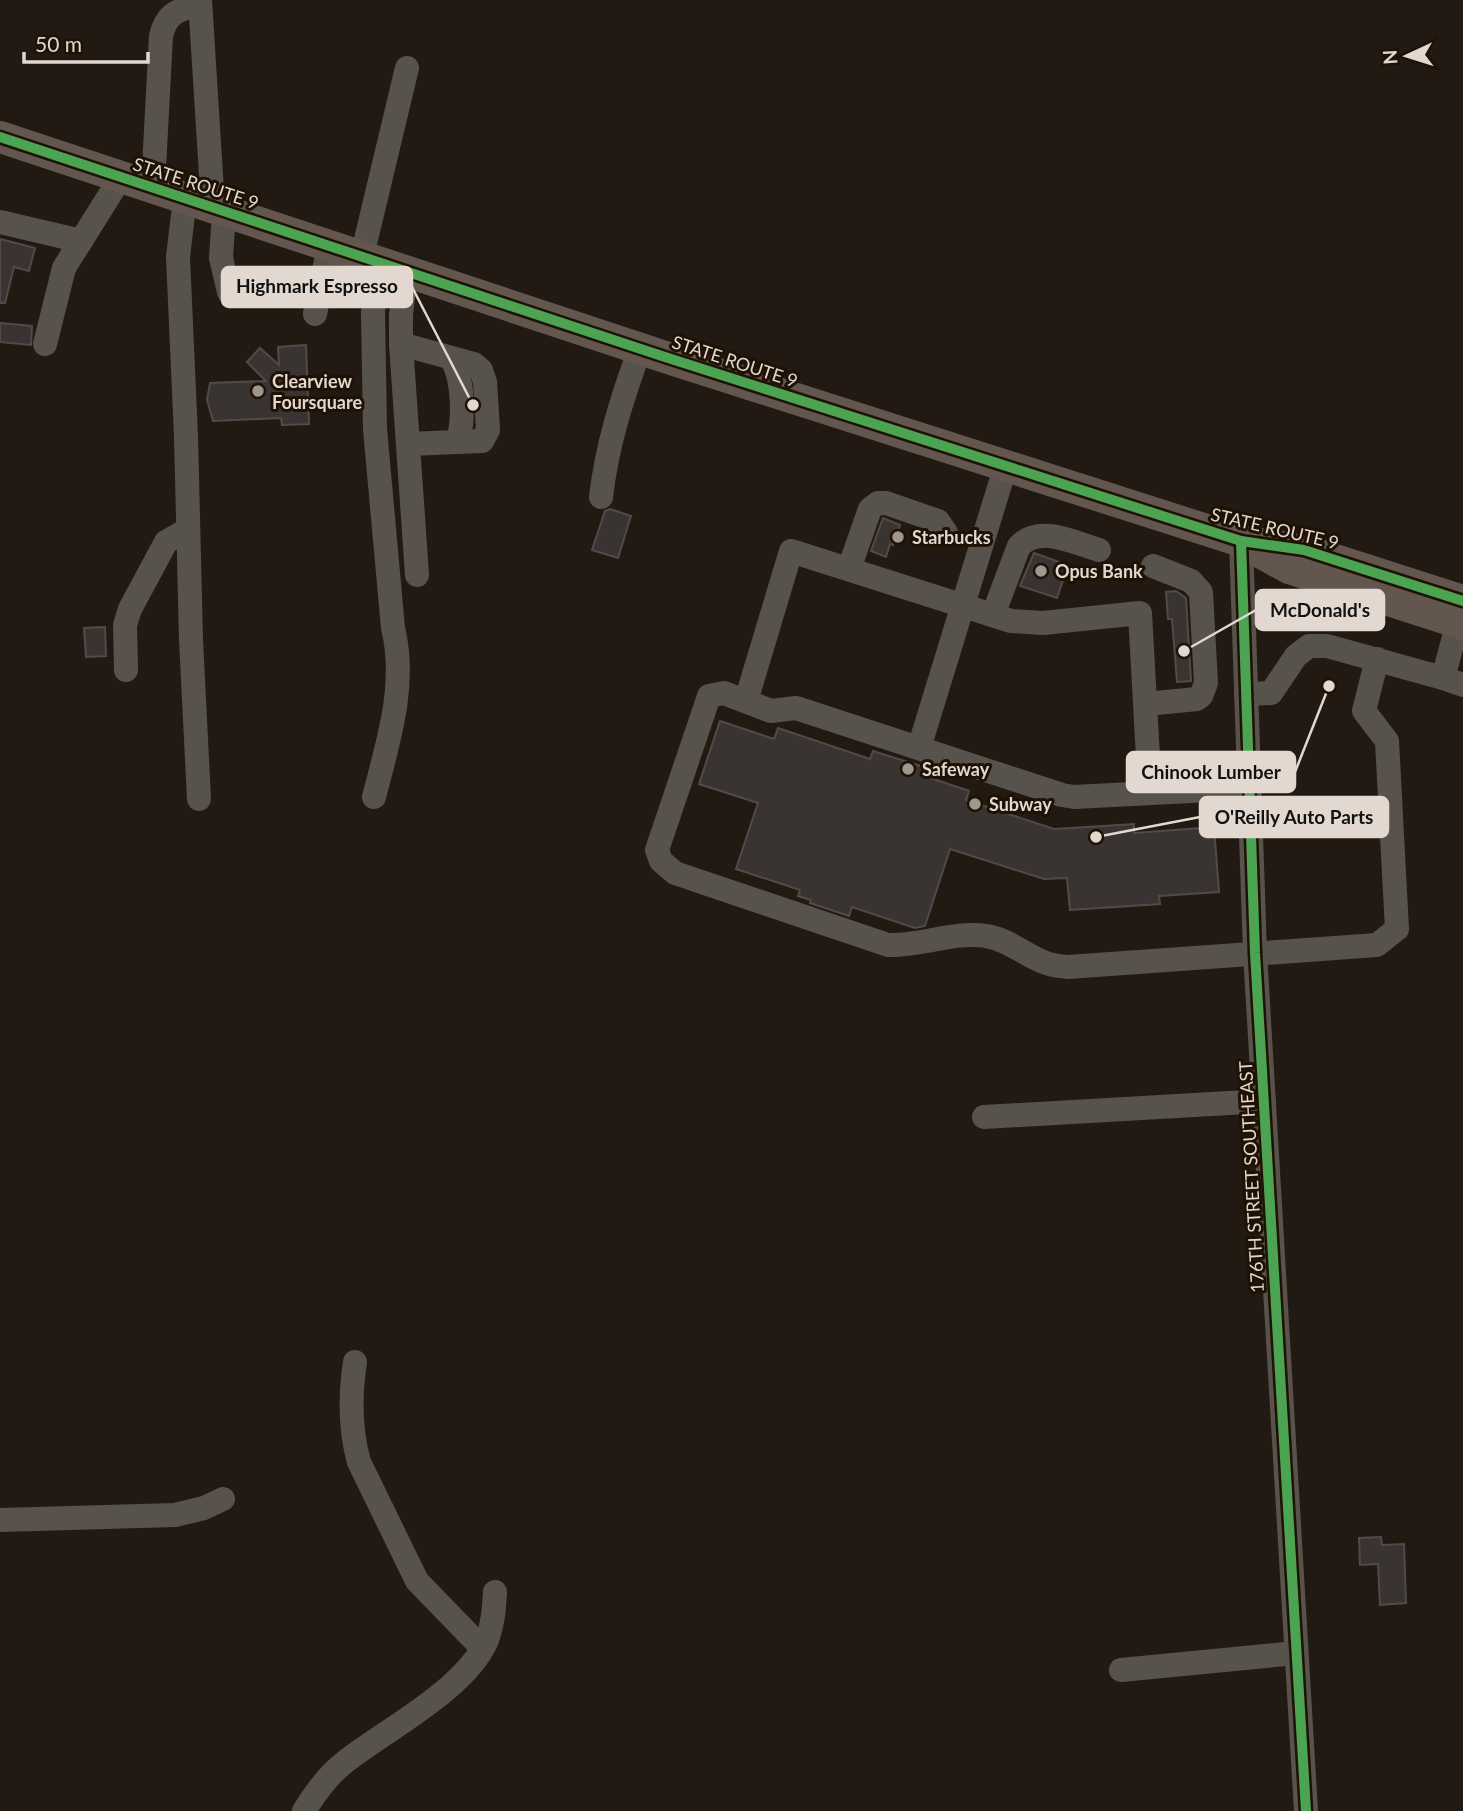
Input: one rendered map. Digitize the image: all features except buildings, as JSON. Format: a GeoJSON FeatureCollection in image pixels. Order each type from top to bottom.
{"type":"FeatureCollection","features":[{"type":"Feature","properties":{"kind":"main road","name":"STATE ROUTE 9"},"geometry":{"type":"LineString","coordinates":[[0,137],[640,349],[1241,541],[1304,550],[1461,616]]}},
{"type":"Feature","properties":{"kind":"street"},"geometry":{"type":"LineString","coordinates":[[153,187],[161,36],[164,24],[171,15],[200,1],[207,205],[229,292]]}},
{"type":"Feature","properties":{"kind":"street"},"geometry":{"type":"LineString","coordinates":[[374,797],[395,712],[397,682],[396,641],[375,429],[369,259],[407,68]]}},
{"type":"Feature","properties":{"kind":"street"},"geometry":{"type":"LineString","coordinates":[[45,344],[64,268],[121,177]]}},
{"type":"Feature","properties":{"kind":"street"},"geometry":{"type":"LineString","coordinates":[[199,799],[178,257],[207,205]]}},
{"type":"Feature","properties":{"kind":"street"},"geometry":{"type":"LineString","coordinates":[[0,222],[81,241]]}},
{"type":"Feature","properties":{"kind":"street"},"geometry":{"type":"LineString","coordinates":[[314,314],[329,246]]}},
{"type":"Feature","properties":{"kind":"street"},"geometry":{"type":"LineString","coordinates":[[406,271],[401,344],[417,575]]}},
{"type":"Feature","properties":{"kind":"street"},"geometry":{"type":"LineString","coordinates":[[401,344],[452,359],[458,371],[461,427],[458,442],[408,444]]}},
{"type":"Feature","properties":{"kind":"street"},"geometry":{"type":"LineString","coordinates":[[601,498],[605,463],[619,407],[640,349]]}},
{"type":"Feature","properties":{"kind":"street"},"geometry":{"type":"LineString","coordinates":[[919,748],[1006,465]]}},
{"type":"Feature","properties":{"kind":"street"},"geometry":{"type":"LineString","coordinates":[[849,569],[870,509],[878,503],[886,503],[938,521],[946,533]]}},
{"type":"Feature","properties":{"kind":"street"},"geometry":{"type":"LineString","coordinates":[[126,670],[125,625],[130,609],[166,542],[187,530]]}},
{"type":"Feature","properties":{"kind":"street"},"geometry":{"type":"LineString","coordinates":[[993,615],[1019,546],[1025,539],[1052,536],[1099,550]]}},
{"type":"Feature","properties":{"kind":"street","name":"176TH STREET SOUTHEAST"},"geometry":{"type":"LineString","coordinates":[[1241,541],[1255,953],[1306,1811]]}},
{"type":"Feature","properties":{"kind":"street"},"geometry":{"type":"LineString","coordinates":[[746,701],[791,551],[1027,624],[1140,613],[1150,793]]}},
{"type":"Feature","properties":{"kind":"street"},"geometry":{"type":"LineString","coordinates":[[1146,704],[1197,699],[1202,695],[1206,683],[1201,592],[1191,581],[1153,566]]}},
{"type":"Feature","properties":{"kind":"street"},"geometry":{"type":"LineString","coordinates":[[1246,694],[1270,693],[1296,656],[1309,646],[1327,646],[1453,682],[1461,616]]}},
{"type":"Feature","properties":{"kind":"street"},"geometry":{"type":"LineString","coordinates":[[1249,788],[1074,797],[1062,795],[796,708],[771,711],[724,693],[709,696],[657,850],[661,861],[675,873],[888,945],[903,946],[989,936],[1046,964],[1068,967],[1377,945],[1397,929],[1387,741],[1364,711],[1377,660]]}},
{"type":"Feature","properties":{"kind":"street"},"geometry":{"type":"LineString","coordinates":[[984,1116],[1264,1101]]}},
{"type":"Feature","properties":{"kind":"street"},"geometry":{"type":"LineString","coordinates":[[355,1362],[352,1409],[354,1444],[359,1462],[417,1581],[482,1648]]}},
{"type":"Feature","properties":{"kind":"street"},"geometry":{"type":"LineString","coordinates":[[0,1520],[175,1516],[204,1508],[223,1499]]}},
{"type":"Feature","properties":{"kind":"street"},"geometry":{"type":"LineString","coordinates":[[304,1811],[315,1792],[343,1763],[453,1684],[482,1648],[493,1620],[495,1592]]}},
{"type":"Feature","properties":{"kind":"street"},"geometry":{"type":"LineString","coordinates":[[1121,1670],[1296,1653]]}},
{"type":"Feature","properties":{"kind":"cycle path"},"geometry":{"type":"LineString","coordinates":[[0,137],[665,357],[1241,541],[1304,550],[1463,601]]}},
{"type":"Feature","properties":{"kind":"cycle path"},"geometry":{"type":"LineString","coordinates":[[1241,541],[1255,953],[1306,1811]]}},
{"type":"Feature","properties":{"kind":"place","name":"Clearview Foursquare"},"geometry":{"type":"Point","coordinates":[258,391]}},
{"type":"Feature","properties":{"kind":"place","name":"Highmark Espresso"},"geometry":{"type":"Point","coordinates":[473,405]}},
{"type":"Feature","properties":{"kind":"place","name":"Starbucks"},"geometry":{"type":"Point","coordinates":[898,537]}},
{"type":"Feature","properties":{"kind":"place","name":"Opus Bank"},"geometry":{"type":"Point","coordinates":[1041,571]}},
{"type":"Feature","properties":{"kind":"place","name":"McDonald's"},"geometry":{"type":"Point","coordinates":[1184,651]}},
{"type":"Feature","properties":{"kind":"place","name":"Chinook Lumber"},"geometry":{"type":"Point","coordinates":[1329,686]}},
{"type":"Feature","properties":{"kind":"place","name":"Safeway"},"geometry":{"type":"Point","coordinates":[908,769]}},
{"type":"Feature","properties":{"kind":"place","name":"Subway"},"geometry":{"type":"Point","coordinates":[975,804]}},
{"type":"Feature","properties":{"kind":"place","name":"O'Reilly Auto Parts"},"geometry":{"type":"Point","coordinates":[1096,837]}}]}
